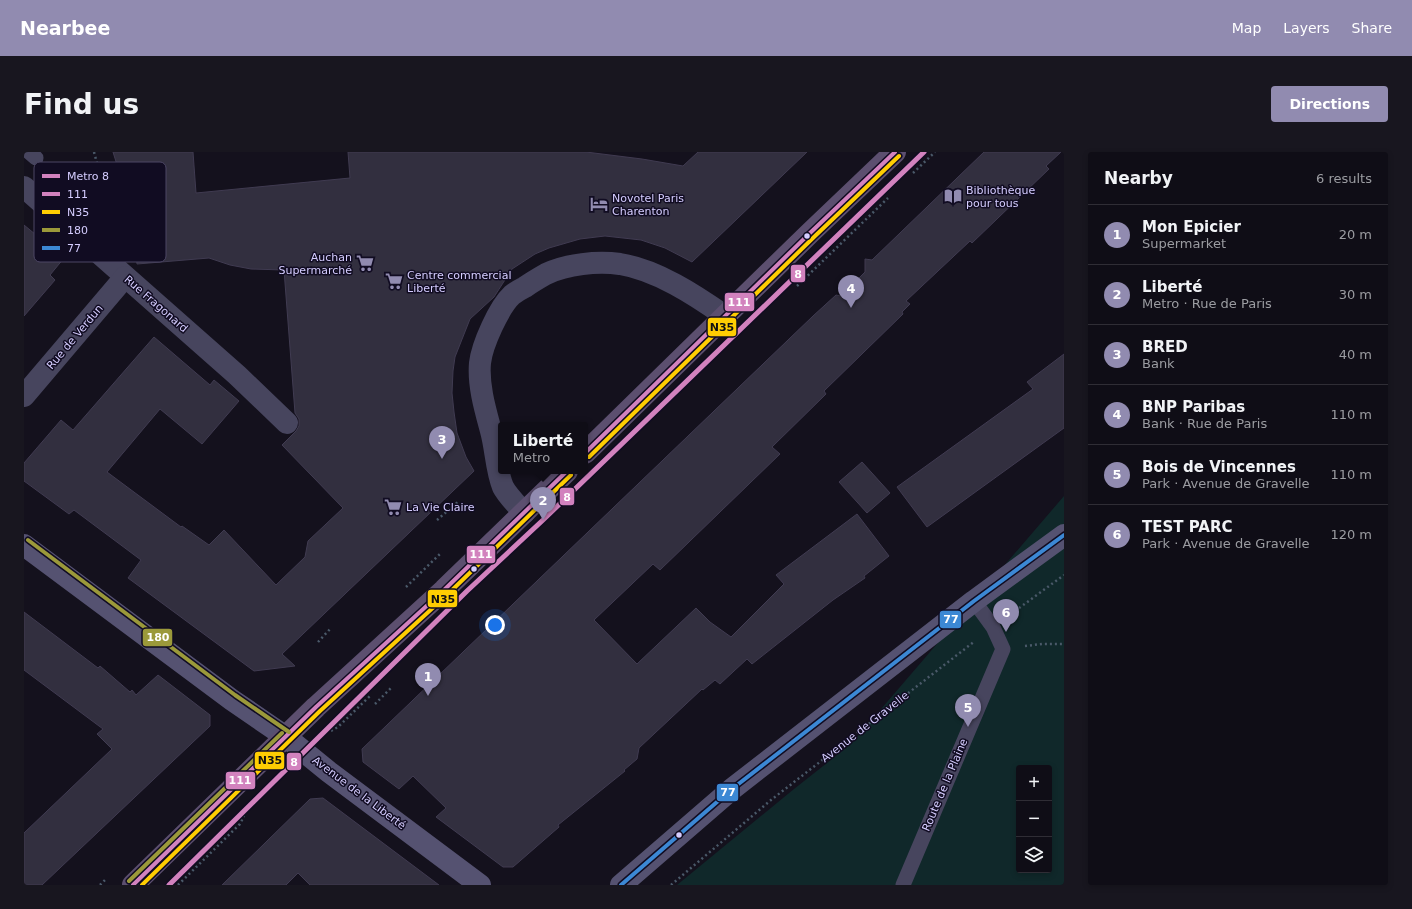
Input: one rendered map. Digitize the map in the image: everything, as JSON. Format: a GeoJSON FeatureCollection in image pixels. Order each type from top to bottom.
{"type":"FeatureCollection","features":[{"type":"Feature","properties":{"kind":"main road"},"geometry":{"type":"LineString","coordinates":[[588,450],[895,152]]}},
{"type":"Feature","properties":{"kind":"main road"},"geometry":{"type":"LineString","coordinates":[[133,885],[316,708],[449,586],[564,474]]}},
{"type":"Feature","properties":{"kind":"street","name":"Rue Fragonard"},"geometry":{"type":"LineString","coordinates":[[24,188],[34,197]]}},
{"type":"Feature","properties":{"kind":"street","name":"Rue Fragonard"},"geometry":{"type":"LineString","coordinates":[[108,262],[237,375],[287,423]]}},
{"type":"Feature","properties":{"kind":"street"},"geometry":{"type":"LineString","coordinates":[[498,467],[495,446],[487,418],[481,385],[480,362],[487,337],[512,295],[546,274],[567,267],[597,263],[620,264],[656,276],[697,297],[725,316]]}},
{"type":"Feature","properties":{"kind":"street","name":"Rue de Verdun"},"geometry":{"type":"LineString","coordinates":[[24,396],[125,277]]}},
{"type":"Feature","properties":{"kind":"street"},"geometry":{"type":"LineString","coordinates":[[500,474],[504,488],[524,513]]}},
{"type":"Feature","properties":{"kind":"street"},"geometry":{"type":"LineString","coordinates":[[621,885],[732,788],[974,601],[1064,535]]}},
{"type":"Feature","properties":{"kind":"street","name":"Avenue de la Liberté"},"geometry":{"type":"LineString","coordinates":[[24,545],[232,700],[286,737],[329,772],[480,885]]}},
{"type":"Feature","properties":{"kind":"lane"},"geometry":{"type":"LineString","coordinates":[[974,601],[993,627],[1003,649]]}},
{"type":"Feature","properties":{"kind":"lane","name":"Route de la Plaine"},"geometry":{"type":"LineString","coordinates":[[903,885],[1003,649]]}},
{"type":"Feature","properties":{"kind":"path"},"geometry":{"type":"LineString","coordinates":[[94,152],[97,162]]}},
{"type":"Feature","properties":{"kind":"path"},"geometry":{"type":"LineString","coordinates":[[437,520],[459,501]]}},
{"type":"Feature","properties":{"kind":"path","name":"Avenue de Gravelle"},"geometry":{"type":"LineString","coordinates":[[671,885],[770,800],[993,627],[1064,575]]}},
{"type":"Feature","properties":{"kind":"path"},"geometry":{"type":"LineString","coordinates":[[318,642],[331,628]]}},
{"type":"Feature","properties":{"kind":"path"},"geometry":{"type":"LineString","coordinates":[[1003,649],[1042,644],[1064,644]]}},
{"type":"Feature","properties":{"kind":"path"},"geometry":{"type":"LineString","coordinates":[[375,704],[391,688]]}},
{"type":"Feature","properties":{"kind":"path"},"geometry":{"type":"LineString","coordinates":[[178,885],[240,824],[246,810]]}},
{"type":"Feature","properties":{"kind":"green space"},"geometry":{"type":"Polygon","coordinates":[[[1064,496],[1064,885],[677,885],[851,744],[1064,496]]]}},
{"type":"Feature","properties":{"kind":"building"},"geometry":{"type":"Polygon","coordinates":[[[113,152],[193,152],[196,193],[350,178],[348,152],[586,152],[683,166],[698,152],[807,152],[692,262],[665,248],[641,240],[605,236],[580,239],[549,248],[535,254],[512,269],[494,297],[470,319],[455,357],[452,393],[457,433],[466,457],[474,471],[282,654],[295,666],[254,671],[128,578],[141,560],[74,510],[69,514],[24,481],[24,463],[61,420],[73,430],[154,337],[210,385],[214,380],[239,401],[202,444],[160,409],[107,472],[181,527],[182,526],[209,545],[224,530],[276,585],[305,557],[308,541],[343,508],[282,445],[299,426],[299,419],[295,413],[284,270],[251,269],[230,265],[209,258],[166,262],[166,162],[116,162],[113,152]]]}},
{"type":"Feature","properties":{"kind":"building"},"geometry":{"type":"Polygon","coordinates":[[[984,152],[1061,152],[1046,166],[1049,169],[972,243],[970,241],[906,301],[910,304],[902,312],[903,314],[824,391],[826,394],[772,447],[780,454],[660,570],[653,564],[594,620],[637,664],[696,608],[710,622],[731,637],[784,584],[776,575],[857,514],[889,556],[864,576],[865,578],[833,600],[752,664],[747,659],[720,684],[715,680],[703,690],[702,689],[639,748],[637,759],[624,770],[625,771],[558,825],[559,827],[513,867],[503,867],[436,817],[446,808],[413,776],[399,789],[363,762],[362,749],[813,316],[836,295],[841,296],[865,272],[865,259],[872,260],[984,152]]]}},
{"type":"Feature","properties":{"kind":"building"},"geometry":{"type":"Polygon","coordinates":[[[24,225],[34,233],[34,262],[61,262],[50,275],[55,280],[24,316],[24,225]]]}},
{"type":"Feature","properties":{"kind":"building"},"geometry":{"type":"Polygon","coordinates":[[[137,262],[161,262],[137,264],[137,262]]]}},
{"type":"Feature","properties":{"kind":"building"},"geometry":{"type":"Polygon","coordinates":[[[1064,354],[1064,428],[927,527],[897,487],[1033,389],[1027,382],[1064,354]]]}},
{"type":"Feature","properties":{"kind":"building"},"geometry":{"type":"Polygon","coordinates":[[[862,462],[890,493],[867,513],[839,482],[862,462]]]}},
{"type":"Feature","properties":{"kind":"building"},"geometry":{"type":"Polygon","coordinates":[[[24,612],[98,668],[100,666],[130,692],[132,690],[136,695],[158,675],[210,715],[210,726],[42,885],[24,885],[24,833],[112,749],[97,734],[103,729],[24,670],[24,612]]]}},
{"type":"Feature","properties":{"kind":"building"},"geometry":{"type":"Polygon","coordinates":[[[323,798],[439,885],[310,885],[298,873],[286,885],[222,885],[310,799],[323,798]]]}},
{"type":"Feature","properties":{"kind":"metro line","name":"8"},"geometry":{"type":"LineString","coordinates":[[169,885],[467,591],[543,520],[924,152]]}},
{"type":"Feature","properties":{"kind":"transit line","name":"111"},"geometry":{"type":"LineString","coordinates":[[588,450],[895,152]]}},
{"type":"Feature","properties":{"kind":"transit line","name":"N35"},"geometry":{"type":"LineString","coordinates":[[589,457],[899,156]]}},
{"type":"Feature","properties":{"kind":"transit line","name":"111"},"geometry":{"type":"LineString","coordinates":[[133,885],[316,707],[444,590],[564,474]]}},
{"type":"Feature","properties":{"kind":"transit line","name":"N35"},"geometry":{"type":"LineString","coordinates":[[142,885],[320,711],[448,594],[571,475]]}},
{"type":"Feature","properties":{"kind":"transit line","name":"77"},"geometry":{"type":"LineString","coordinates":[[621,885],[732,789],[974,601],[1064,535]]}},
{"type":"Feature","properties":{"kind":"transit line","name":"180"},"geometry":{"type":"LineString","coordinates":[[28,540],[235,695],[289,732]]}},
{"type":"Feature","properties":{"kind":"transit line","name":"180"},"geometry":{"type":"LineString","coordinates":[[129,881],[282,733]]}},
{"type":"Feature","properties":{"kind":"place","name":"Bibliothèque pour tous"},"geometry":{"type":"Point","coordinates":[953,196]}},
{"type":"Feature","properties":{"kind":"place","name":"Novotel Paris Charenton"},"geometry":{"type":"Point","coordinates":[599,204]}},
{"type":"Feature","properties":{"kind":"place","name":"Auchan Supermarché"},"geometry":{"type":"Point","coordinates":[365,263]}},
{"type":"Feature","properties":{"kind":"place","name":"Centre commercial Liberté"},"geometry":{"type":"Point","coordinates":[394,281]}},
{"type":"Feature","properties":{"kind":"place","name":"BNP Paribas"},"geometry":{"type":"Point","coordinates":[851,308]}},
{"type":"Feature","properties":{"kind":"place","name":"BRED"},"geometry":{"type":"Point","coordinates":[442,459]}},
{"type":"Feature","properties":{"kind":"place","name":"La Vie Claire"},"geometry":{"type":"Point","coordinates":[393,507]}},
{"type":"Feature","properties":{"kind":"place","name":"Liberté"},"geometry":{"type":"Point","coordinates":[543,520]}},
{"type":"Feature","properties":{"kind":"place","name":"TEST PARC"},"geometry":{"type":"Point","coordinates":[1006,632]}},
{"type":"Feature","properties":{"kind":"place","name":"Mon Epicier"},"geometry":{"type":"Point","coordinates":[428,696]}},
{"type":"Feature","properties":{"kind":"place","name":"Bois de Vincennes"},"geometry":{"type":"Point","coordinates":[968,727]}}]}
